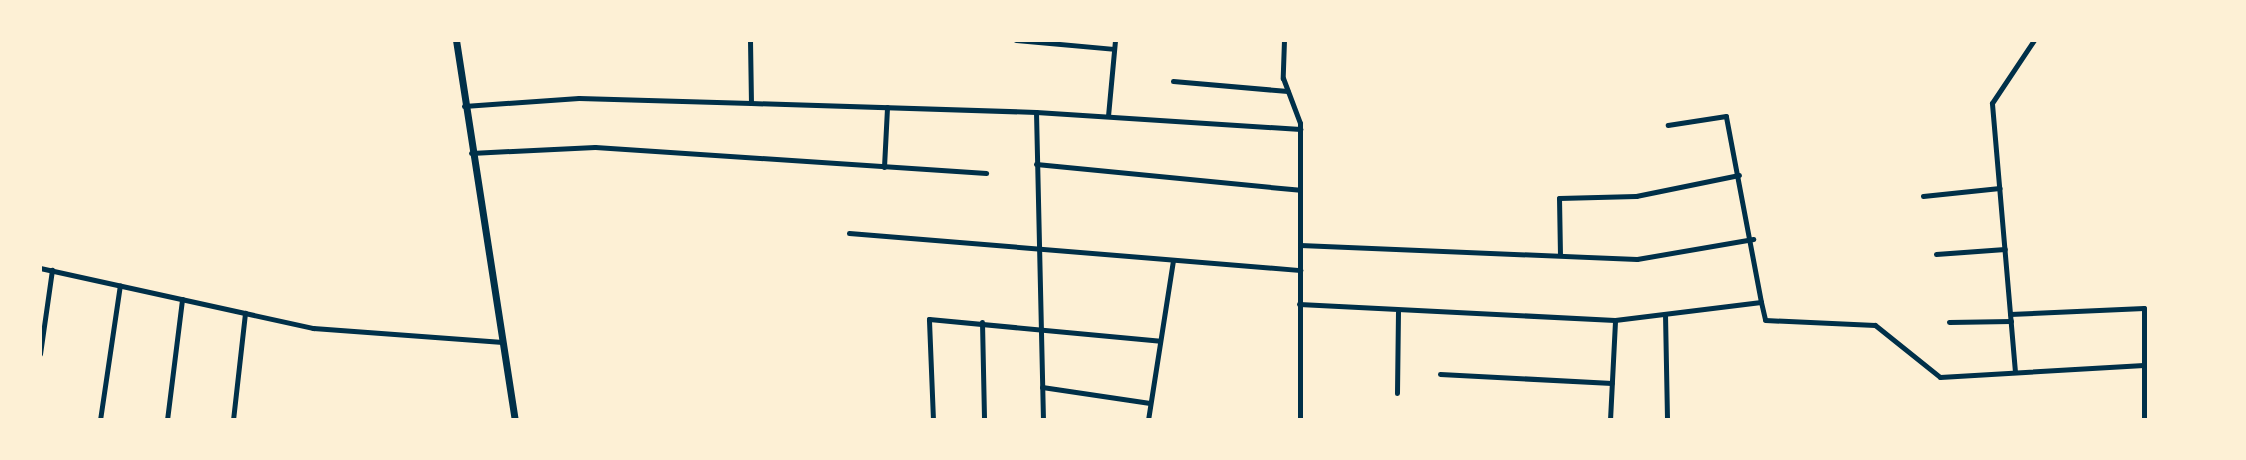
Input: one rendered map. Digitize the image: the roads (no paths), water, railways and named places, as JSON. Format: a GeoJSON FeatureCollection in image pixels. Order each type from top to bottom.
{"type":"FeatureCollection","features":[{"type":"Feature","properties":{"kind":"street"},"geometry":{"type":"LineString","coordinates":[[456,40],[471,153],[515,420]]}},
{"type":"Feature","properties":{"kind":"street"},"geometry":{"type":"LineString","coordinates":[[750,40],[751,102]]}},
{"type":"Feature","properties":{"kind":"street"},"geometry":{"type":"LineString","coordinates":[[1016,40],[1114,49]]}},
{"type":"Feature","properties":{"kind":"street"},"geometry":{"type":"LineString","coordinates":[[1108,116],[1115,40]]}},
{"type":"Feature","properties":{"kind":"street"},"geometry":{"type":"LineString","coordinates":[[1284,40],[1288,91],[1300,129],[1300,420]]}},
{"type":"Feature","properties":{"kind":"street"},"geometry":{"type":"LineString","coordinates":[[2015,372],[1992,103],[2034,40]]}},
{"type":"Feature","properties":{"kind":"street"},"geometry":{"type":"LineString","coordinates":[[1173,81],[1288,91]]}},
{"type":"Feature","properties":{"kind":"street"},"geometry":{"type":"LineString","coordinates":[[464,106],[579,98],[751,102],[1036,112],[1300,129]]}},
{"type":"Feature","properties":{"kind":"street"},"geometry":{"type":"LineString","coordinates":[[884,167],[887,107]]}},
{"type":"Feature","properties":{"kind":"street"},"geometry":{"type":"LineString","coordinates":[[1036,112],[1040,250],[1039,326],[1043,420]]}},
{"type":"Feature","properties":{"kind":"street"},"geometry":{"type":"LineString","coordinates":[[1668,125],[1726,116],[1753,239],[1765,320],[1875,325],[1940,377],[2144,365]]}},
{"type":"Feature","properties":{"kind":"street"},"geometry":{"type":"LineString","coordinates":[[471,153],[595,147],[986,173]]}},
{"type":"Feature","properties":{"kind":"street"},"geometry":{"type":"LineString","coordinates":[[1036,164],[1300,190]]}},
{"type":"Feature","properties":{"kind":"street"},"geometry":{"type":"LineString","coordinates":[[1560,255],[1559,198],[1636,196],[1739,175]]}},
{"type":"Feature","properties":{"kind":"street"},"geometry":{"type":"LineString","coordinates":[[1923,196],[2000,188]]}},
{"type":"Feature","properties":{"kind":"street"},"geometry":{"type":"LineString","coordinates":[[849,233],[1300,270]]}},
{"type":"Feature","properties":{"kind":"street"},"geometry":{"type":"LineString","coordinates":[[1300,245],[1636,259],[1753,239]]}},
{"type":"Feature","properties":{"kind":"street"},"geometry":{"type":"LineString","coordinates":[[1936,254],[2005,249]]}},
{"type":"Feature","properties":{"kind":"street"},"geometry":{"type":"LineString","coordinates":[[1148,420],[1173,260]]}},
{"type":"Feature","properties":{"kind":"street"},"geometry":{"type":"LineString","coordinates":[[40,268],[313,328],[502,342]]}},
{"type":"Feature","properties":{"kind":"street"},"geometry":{"type":"LineString","coordinates":[[40,354],[52,270]]}},
{"type":"Feature","properties":{"kind":"street"},"geometry":{"type":"LineString","coordinates":[[100,420],[120,285]]}},
{"type":"Feature","properties":{"kind":"street"},"geometry":{"type":"LineString","coordinates":[[167,420],[182,299]]}},
{"type":"Feature","properties":{"kind":"street"},"geometry":{"type":"LineString","coordinates":[[1299,304],[1398,312],[1615,320],[1761,302]]}},
{"type":"Feature","properties":{"kind":"street"},"geometry":{"type":"LineString","coordinates":[[1949,322],[2144,308],[2144,420]]}},
{"type":"Feature","properties":{"kind":"street"},"geometry":{"type":"LineString","coordinates":[[1397,393],[1398,312]]}},
{"type":"Feature","properties":{"kind":"street"},"geometry":{"type":"LineString","coordinates":[[233,420],[245,313]]}},
{"type":"Feature","properties":{"kind":"street"},"geometry":{"type":"LineString","coordinates":[[1665,314],[1667,420]]}},
{"type":"Feature","properties":{"kind":"street"},"geometry":{"type":"LineString","coordinates":[[933,420],[929,319],[1039,326],[1160,341]]}},
{"type":"Feature","properties":{"kind":"street"},"geometry":{"type":"LineString","coordinates":[[1610,420],[1615,320]]}},
{"type":"Feature","properties":{"kind":"street"},"geometry":{"type":"LineString","coordinates":[[982,322],[984,420]]}},
{"type":"Feature","properties":{"kind":"street"},"geometry":{"type":"LineString","coordinates":[[1440,374],[1612,383]]}},
{"type":"Feature","properties":{"kind":"street"},"geometry":{"type":"LineString","coordinates":[[1042,387],[1150,404]]}}]}
